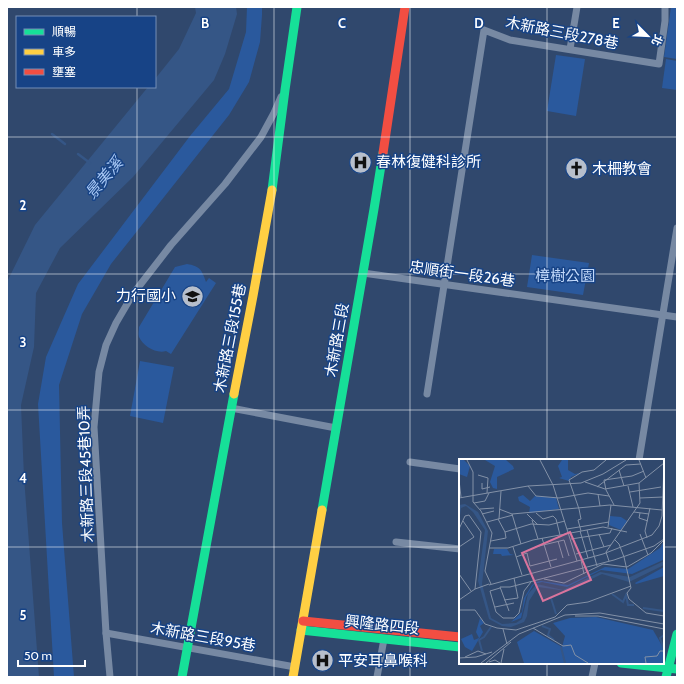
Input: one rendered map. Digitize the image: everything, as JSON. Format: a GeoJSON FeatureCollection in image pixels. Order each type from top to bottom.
{"type":"FeatureCollection","features":[{"type":"Feature","properties":{"kind":"main road","name":"木新路三段155巷"},"geometry":{"type":"LineString","coordinates":[[231,408],[272,192],[285,86],[297,7]]}},
{"type":"Feature","properties":{"kind":"main road","name":"木新路三段"},"geometry":{"type":"LineString","coordinates":[[293,677],[374,209],[404,7]]}},
{"type":"Feature","properties":{"kind":"main road"},"geometry":{"type":"LineString","coordinates":[[182,677],[231,408]]}},
{"type":"Feature","properties":{"kind":"main road","name":"興隆路四段"},"geometry":{"type":"LineString","coordinates":[[302,626],[459,637]]}},
{"type":"Feature","properties":{"kind":"main road","name":"興隆路四段"},"geometry":{"type":"LineString","coordinates":[[302,626],[384,639],[459,647]]}},
{"type":"Feature","properties":{"kind":"main road"},"geometry":{"type":"LineString","coordinates":[[646,664],[670,665],[677,634]]}},
{"type":"Feature","properties":{"kind":"street"},"geometry":{"type":"LineString","coordinates":[[570,49],[577,7]]}},
{"type":"Feature","properties":{"kind":"street","name":"木新路三段278巷"},"geometry":{"type":"LineString","coordinates":[[444,284],[484,30],[510,40],[659,64],[665,21],[664,7]]}},
{"type":"Feature","properties":{"kind":"street","name":"木新路三段45巷10弄"},"geometry":{"type":"LineString","coordinates":[[110,677],[94,427],[99,372],[106,345],[116,322],[133,294],[171,245],[225,184],[261,137],[274,113],[285,86]]}},
{"type":"Feature","properties":{"kind":"street"},"geometry":{"type":"LineString","coordinates":[[639,459],[677,228]]}},
{"type":"Feature","properties":{"kind":"street","name":"忠順街一段26巷"},"geometry":{"type":"LineString","coordinates":[[363,273],[677,317]]}},
{"type":"Feature","properties":{"kind":"street"},"geometry":{"type":"LineString","coordinates":[[427,394],[444,284]]}},
{"type":"Feature","properties":{"kind":"street","name":"木新路三段155巷"},"geometry":{"type":"LineString","coordinates":[[231,408],[336,428]]}},
{"type":"Feature","properties":{"kind":"street"},"geometry":{"type":"LineString","coordinates":[[410,462],[459,469]]}},
{"type":"Feature","properties":{"kind":"street"},"geometry":{"type":"LineString","coordinates":[[396,542],[459,549]]}},
{"type":"Feature","properties":{"kind":"street","name":"木新路三段95巷"},"geometry":{"type":"LineString","coordinates":[[106,633],[295,667]]}},
{"type":"Feature","properties":{"kind":"street"},"geometry":{"type":"LineString","coordinates":[[377,677],[384,639]]}},
{"type":"Feature","properties":{"kind":"street"},"geometry":{"type":"LineString","coordinates":[[592,677],[595,664]]}},
{"type":"Feature","properties":{"kind":"green space"},"geometry":{"type":"Polygon","coordinates":[[[247,7],[262,7],[260,42],[249,82],[229,115],[111,264],[82,314],[59,385],[62,523],[74,677],[54,677],[38,404],[46,357],[78,284],[190,136],[229,89],[246,32],[247,7]]]}},
{"type":"Feature","properties":{"kind":"green space"},"geometry":{"type":"Polygon","coordinates":[[[671,7],[677,7],[677,59],[664,57],[671,7]]]}},
{"type":"Feature","properties":{"kind":"green space"},"geometry":{"type":"Polygon","coordinates":[[[556,55],[585,59],[576,116],[547,111],[556,55]]]}},
{"type":"Feature","properties":{"kind":"green space"},"geometry":{"type":"Polygon","coordinates":[[[666,59],[677,61],[677,90],[662,88],[666,59]]]}},
{"type":"Feature","properties":{"kind":"green space","name":"樟樹公園"},"geometry":{"type":"Polygon","coordinates":[[[532,255],[589,263],[583,295],[527,287],[532,255]]]}},
{"type":"Feature","properties":{"kind":"green space"},"geometry":{"type":"Polygon","coordinates":[[[187,264],[198,267],[206,282],[209,278],[216,283],[171,354],[166,351],[162,352],[154,350],[141,340],[139,336],[139,327],[175,267],[187,264]]]}},
{"type":"Feature","properties":{"kind":"green space"},"geometry":{"type":"Polygon","coordinates":[[[140,361],[174,367],[163,423],[130,416],[140,361]]]}},
{"type":"Feature","properties":{"kind":"water","name":"景美溪"},"geometry":{"type":"Polygon","coordinates":[[[195,7],[236,7],[237,14],[225,54],[214,80],[133,177],[60,248],[36,293],[34,347],[21,405],[24,477],[39,677],[7,677],[7,282],[35,225],[147,88],[156,88],[156,78],[179,49],[196,13],[195,7]]]}},
{"type":"Feature","properties":{"kind":"waterway"},"geometry":{"type":"LineString","coordinates":[[52,134],[65,144]]}},
{"type":"Feature","properties":{"kind":"waterway"},"geometry":{"type":"LineString","coordinates":[[78,154],[90,163]]}},
{"type":"Feature","properties":{"kind":"traffic: fast"},"geometry":{"type":"LineString","coordinates":[[272,190],[297,7]]}},
{"type":"Feature","properties":{"kind":"traffic: fast"},"geometry":{"type":"LineString","coordinates":[[322,510],[383,153]]}},
{"type":"Feature","properties":{"kind":"traffic: fast"},"geometry":{"type":"LineString","coordinates":[[182,677],[234,394]]}},
{"type":"Feature","properties":{"kind":"traffic: fast"},"geometry":{"type":"LineString","coordinates":[[301,630],[459,647]]}},
{"type":"Feature","properties":{"kind":"traffic: fast"},"geometry":{"type":"LineString","coordinates":[[666,677],[677,634]]}},
{"type":"Feature","properties":{"kind":"traffic: fast"},"geometry":{"type":"LineString","coordinates":[[630,664],[677,669]]}},
{"type":"Feature","properties":{"kind":"traffic: slow"},"geometry":{"type":"LineString","coordinates":[[234,394],[272,190]]}},
{"type":"Feature","properties":{"kind":"traffic: slow"},"geometry":{"type":"LineString","coordinates":[[293,677],[322,510]]}},
{"type":"Feature","properties":{"kind":"traffic: jam"},"geometry":{"type":"LineString","coordinates":[[383,153],[405,7]]}},
{"type":"Feature","properties":{"kind":"traffic: jam"},"geometry":{"type":"LineString","coordinates":[[303,621],[459,637]]}},
{"type":"Feature","properties":{"kind":"place","name":"春林復健科診所"},"geometry":{"type":"Point","coordinates":[361,162]}},
{"type":"Feature","properties":{"kind":"place","name":"木柵教會"},"geometry":{"type":"Point","coordinates":[577,169]}},
{"type":"Feature","properties":{"kind":"place","name":"力行國小"},"geometry":{"type":"Point","coordinates":[192,296]}},
{"type":"Feature","properties":{"kind":"place","name":"平安耳鼻喉科"},"geometry":{"type":"Point","coordinates":[322,661]}}]}
